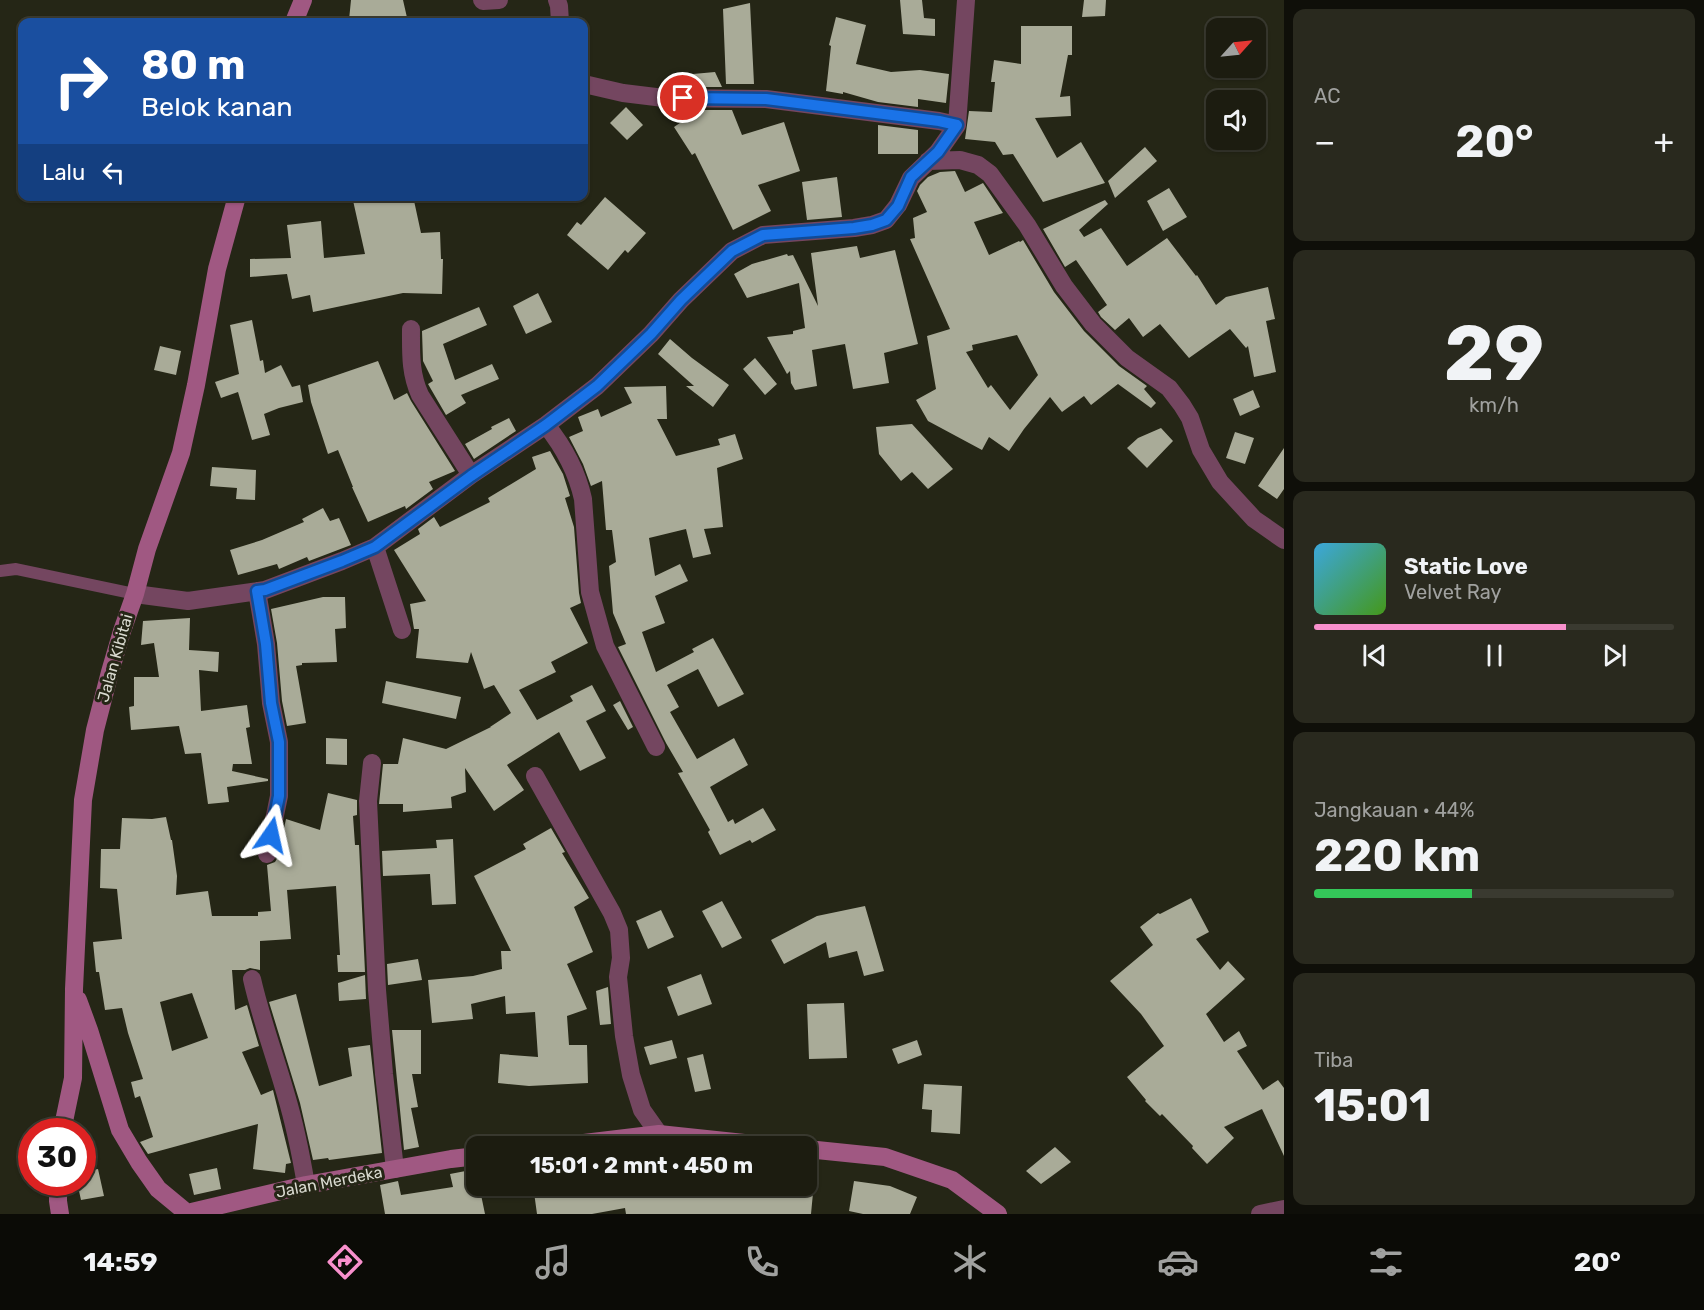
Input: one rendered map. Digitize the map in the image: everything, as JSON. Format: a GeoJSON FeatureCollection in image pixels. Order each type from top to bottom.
{"type":"FeatureCollection","features":[{"type":"Feature","properties":{"kind":"street"},"geometry":{"type":"LineString","coordinates":[[296,18],[303,0]]}},
{"type":"Feature","properties":{"kind":"street"},"geometry":{"type":"LineString","coordinates":[[482,0],[499,0]]}},
{"type":"Feature","properties":{"kind":"street"},"geometry":{"type":"LineString","coordinates":[[557,0],[560,18]]}},
{"type":"Feature","properties":{"kind":"street"},"geometry":{"type":"LineString","coordinates":[[135,594],[188,601],[265,590],[375,547],[597,386],[732,251],[763,235],[854,228],[886,220],[898,206],[911,177],[938,152],[957,125],[966,0]]}},
{"type":"Feature","properties":{"kind":"street"},"geometry":{"type":"LineString","coordinates":[[588,85],[623,93],[664,98],[766,99],[957,125]]}},
{"type":"Feature","properties":{"kind":"street"},"geometry":{"type":"LineString","coordinates":[[928,161],[960,160],[978,165],[990,174],[1027,225],[1064,286],[1094,324],[1126,358],[1169,388],[1182,405],[1190,417],[1201,450],[1220,482],[1254,519],[1284,540]]}},
{"type":"Feature","properties":{"kind":"street","name":"Jalan Kibitai"},"geometry":{"type":"LineString","coordinates":[[65,1118],[73,1078],[74,989],[83,800],[95,730],[147,549],[181,453],[217,269],[236,201]]}},
{"type":"Feature","properties":{"kind":"street"},"geometry":{"type":"LineString","coordinates":[[411,329],[412,371],[416,386],[471,476]]}},
{"type":"Feature","properties":{"kind":"street"},"geometry":{"type":"LineString","coordinates":[[546,425],[571,464],[581,490],[590,592],[605,646],[656,747]]}},
{"type":"Feature","properties":{"kind":"street"},"geometry":{"type":"LineString","coordinates":[[375,547],[402,630]]}},
{"type":"Feature","properties":{"kind":"street"},"geometry":{"type":"LineString","coordinates":[[257,591],[266,644],[271,703],[279,742],[279,796],[267,855]]}},
{"type":"Feature","properties":{"kind":"street"},"geometry":{"type":"LineString","coordinates":[[372,763],[368,801],[377,990],[395,1169]]}},
{"type":"Feature","properties":{"kind":"street"},"geometry":{"type":"LineString","coordinates":[[535,776],[612,913],[619,930],[621,958],[618,977],[624,1036],[631,1075],[642,1110],[659,1134]]}},
{"type":"Feature","properties":{"kind":"street"},"geometry":{"type":"LineString","coordinates":[[252,979],[299,1144],[306,1185]]}},
{"type":"Feature","properties":{"kind":"street"},"geometry":{"type":"LineString","coordinates":[[74,989],[120,1130],[158,1189],[185,1214]]}},
{"type":"Feature","properties":{"kind":"street"},"geometry":{"type":"LineString","coordinates":[[642,1136],[659,1134],[678,1136]]}},
{"type":"Feature","properties":{"kind":"street"},"geometry":{"type":"LineString","coordinates":[[817,1150],[885,1157],[952,1180],[998,1214]]}},
{"type":"Feature","properties":{"kind":"street","name":"Jalan Merdeka"},"geometry":{"type":"LineString","coordinates":[[185,1214],[306,1185],[466,1157]]}},
{"type":"Feature","properties":{"kind":"street"},"geometry":{"type":"LineString","coordinates":[[58,1196],[60,1214]]}},
{"type":"Feature","properties":{"kind":"street"},"geometry":{"type":"LineString","coordinates":[[1260,1214],[1284,1209]]}},
{"type":"Feature","properties":{"kind":"lane"},"geometry":{"type":"LineString","coordinates":[[0,571],[16,569],[135,594]]}},
{"type":"Feature","properties":{"kind":"building"},"geometry":{"type":"Polygon","coordinates":[[[351,0],[403,0],[407,18],[349,18],[351,0]]]}},
{"type":"Feature","properties":{"kind":"building"},"geometry":{"type":"Polygon","coordinates":[[[900,0],[922,0],[924,18],[935,19],[935,36],[903,34],[900,0]]]}},
{"type":"Feature","properties":{"kind":"building"},"geometry":{"type":"Polygon","coordinates":[[[1084,0],[1106,0],[1105,16],[1082,17],[1084,0]]]}},
{"type":"Feature","properties":{"kind":"building"},"geometry":{"type":"Polygon","coordinates":[[[750,3],[754,84],[726,84],[723,9],[750,3]]]}},
{"type":"Feature","properties":{"kind":"building"},"geometry":{"type":"Polygon","coordinates":[[[836,17],[866,25],[856,64],[891,72],[920,70],[949,74],[946,103],[918,99],[918,107],[878,102],[843,92],[843,94],[826,91],[831,46],[829,45],[836,17]]]}},
{"type":"Feature","properties":{"kind":"building"},"geometry":{"type":"Polygon","coordinates":[[[1021,26],[1072,26],[1072,55],[1068,55],[1060,97],[1070,96],[1071,116],[1035,118],[1057,158],[1081,142],[1105,183],[1043,202],[1013,154],[1003,155],[995,142],[965,139],[969,111],[992,112],[995,82],[991,82],[994,60],[1021,64],[1021,26]]]}},
{"type":"Feature","properties":{"kind":"building"},"geometry":{"type":"Polygon","coordinates":[[[715,72],[722,87],[694,87],[693,74],[715,72]]]}},
{"type":"Feature","properties":{"kind":"building"},"geometry":{"type":"Polygon","coordinates":[[[626,107],[643,125],[627,140],[610,123],[626,107]]]}},
{"type":"Feature","properties":{"kind":"building"},"geometry":{"type":"Polygon","coordinates":[[[695,110],[732,110],[742,135],[784,122],[800,171],[758,185],[771,211],[733,230],[695,153],[692,155],[674,127],[696,112],[695,110]]]}},
{"type":"Feature","properties":{"kind":"building"},"geometry":{"type":"Polygon","coordinates":[[[878,125],[918,130],[918,154],[878,154],[878,125]]]}},
{"type":"Feature","properties":{"kind":"building"},"geometry":{"type":"Polygon","coordinates":[[[1145,147],[1157,161],[1115,198],[1108,181],[1145,147]]]}},
{"type":"Feature","properties":{"kind":"building"},"geometry":{"type":"Polygon","coordinates":[[[955,171],[965,192],[983,183],[1003,213],[974,222],[989,255],[1023,240],[1054,292],[1084,331],[1119,366],[1147,386],[1144,389],[1156,403],[1151,408],[1118,384],[1091,405],[1084,396],[1062,412],[1050,397],[1009,451],[989,437],[982,450],[928,421],[916,400],[936,389],[927,336],[950,329],[910,239],[915,238],[913,218],[927,212],[917,191],[928,177],[940,172],[955,171]],[[1017,335],[972,345],[973,350],[966,352],[988,388],[991,385],[1010,410],[1038,375],[1017,335]]]}},
{"type":"Feature","properties":{"kind":"building"},"geometry":{"type":"Polygon","coordinates":[[[837,177],[842,217],[807,220],[802,182],[837,177]]]}},
{"type":"Feature","properties":{"kind":"building"},"geometry":{"type":"Polygon","coordinates":[[[1169,188],[1187,217],[1163,231],[1147,201],[1169,188]]]}},
{"type":"Feature","properties":{"kind":"building"},"geometry":{"type":"Polygon","coordinates":[[[605,197],[646,233],[628,253],[625,250],[608,270],[567,235],[577,222],[581,225],[605,197]]]}},
{"type":"Feature","properties":{"kind":"building"},"geometry":{"type":"Polygon","coordinates":[[[1105,200],[1108,204],[1079,230],[1084,237],[1101,228],[1127,266],[1167,238],[1197,275],[1216,305],[1226,297],[1268,287],[1275,319],[1266,321],[1276,372],[1254,377],[1248,346],[1246,348],[1230,329],[1189,358],[1160,324],[1143,337],[1129,318],[1115,330],[1101,317],[1098,312],[1107,305],[1076,260],[1065,267],[1043,229],[1105,200]]]}},
{"type":"Feature","properties":{"kind":"building"},"geometry":{"type":"Polygon","coordinates":[[[353,201],[414,201],[421,233],[440,232],[441,259],[443,259],[442,294],[403,293],[313,312],[310,295],[292,299],[287,274],[250,277],[250,259],[291,258],[287,225],[321,221],[324,258],[365,254],[353,201]]]}},
{"type":"Feature","properties":{"kind":"building"},"geometry":{"type":"Polygon","coordinates":[[[857,246],[860,258],[895,250],[918,344],[884,353],[889,383],[853,389],[845,344],[812,350],[817,386],[795,390],[791,383],[790,371],[787,374],[767,337],[793,334],[793,331],[805,328],[799,283],[747,298],[734,274],[752,264],[787,254],[788,256],[793,255],[818,306],[811,253],[857,246]]]}},
{"type":"Feature","properties":{"kind":"building"},"geometry":{"type":"Polygon","coordinates":[[[538,293],[552,322],[526,334],[513,306],[538,293]]]}},
{"type":"Feature","properties":{"kind":"building"},"geometry":{"type":"Polygon","coordinates":[[[479,307],[487,325],[443,344],[455,380],[492,364],[499,379],[461,395],[466,403],[446,415],[428,384],[433,381],[423,361],[422,331],[479,307]]]}},
{"type":"Feature","properties":{"kind":"building"},"geometry":{"type":"Polygon","coordinates":[[[252,320],[260,361],[263,360],[265,373],[281,365],[292,387],[300,385],[303,402],[264,414],[270,435],[252,440],[238,392],[221,398],[215,382],[239,374],[230,325],[252,320]]]}},
{"type":"Feature","properties":{"kind":"building"},"geometry":{"type":"Polygon","coordinates":[[[670,339],[729,385],[713,407],[686,386],[694,386],[658,354],[670,339]]]}},
{"type":"Feature","properties":{"kind":"building"},"geometry":{"type":"Polygon","coordinates":[[[160,346],[181,351],[176,375],[154,370],[160,346]]]}},
{"type":"Feature","properties":{"kind":"building"},"geometry":{"type":"Polygon","coordinates":[[[755,358],[777,384],[765,395],[743,369],[755,358]]]}},
{"type":"Feature","properties":{"kind":"building"},"geometry":{"type":"Polygon","coordinates":[[[378,361],[394,400],[407,393],[455,471],[429,482],[433,489],[406,509],[405,506],[368,522],[338,450],[328,454],[311,402],[308,385],[378,361]]]}},
{"type":"Feature","properties":{"kind":"building"},"geometry":{"type":"Polygon","coordinates":[[[666,386],[667,419],[657,419],[676,456],[720,445],[718,439],[735,434],[743,459],[717,468],[723,527],[704,529],[711,554],[693,558],[686,529],[649,538],[655,576],[680,564],[688,581],[655,596],[665,623],[642,632],[656,672],[694,652],[692,649],[713,638],[744,694],[718,707],[698,669],[667,685],[679,707],[670,712],[697,759],[734,738],[748,765],[710,787],[728,822],[733,819],[735,824],[763,808],[776,830],[752,843],[750,840],[720,855],[708,832],[710,830],[678,773],[683,772],[618,647],[626,644],[613,613],[609,566],[616,562],[612,530],[606,530],[602,481],[591,486],[569,437],[583,431],[578,417],[598,409],[601,417],[632,403],[624,387],[666,386]]]}},
{"type":"Feature","properties":{"kind":"building"},"geometry":{"type":"Polygon","coordinates":[[[1253,390],[1260,407],[1240,416],[1233,399],[1253,390]]]}},
{"type":"Feature","properties":{"kind":"building"},"geometry":{"type":"Polygon","coordinates":[[[509,418],[516,431],[474,459],[465,444],[509,418]]]}},
{"type":"Feature","properties":{"kind":"building"},"geometry":{"type":"Polygon","coordinates":[[[912,424],[953,469],[928,489],[912,472],[901,481],[879,454],[876,427],[912,424]]]}},
{"type":"Feature","properties":{"kind":"building"},"geometry":{"type":"Polygon","coordinates":[[[1161,428],[1173,441],[1147,468],[1127,448],[1138,438],[1161,428]]]}},
{"type":"Feature","properties":{"kind":"building"},"geometry":{"type":"Polygon","coordinates":[[[1235,432],[1254,438],[1245,464],[1226,458],[1235,432]]]}},
{"type":"Feature","properties":{"kind":"building"},"geometry":{"type":"Polygon","coordinates":[[[1284,448],[1284,489],[1277,499],[1258,486],[1284,448]]]}},
{"type":"Feature","properties":{"kind":"building"},"geometry":{"type":"Polygon","coordinates":[[[550,451],[563,474],[570,496],[565,498],[574,527],[581,603],[570,608],[588,643],[551,662],[556,672],[519,690],[537,720],[573,701],[570,696],[592,685],[606,711],[586,721],[606,758],[580,771],[559,732],[507,765],[524,790],[494,811],[465,768],[466,792],[451,797],[452,808],[403,812],[403,804],[379,804],[383,764],[398,764],[403,738],[446,749],[491,727],[511,713],[494,685],[484,689],[471,652],[468,663],[416,658],[419,629],[414,629],[410,604],[426,601],[394,550],[420,534],[418,529],[434,517],[440,527],[490,502],[488,498],[536,469],[532,457],[550,451]]]}},
{"type":"Feature","properties":{"kind":"building"},"geometry":{"type":"Polygon","coordinates":[[[212,467],[256,470],[255,500],[236,499],[237,488],[210,486],[212,467]]]}},
{"type":"Feature","properties":{"kind":"building"},"geometry":{"type":"Polygon","coordinates":[[[323,508],[330,521],[339,518],[351,545],[309,561],[307,557],[279,569],[277,564],[238,575],[230,550],[262,540],[304,522],[302,519],[323,508]]]}},
{"type":"Feature","properties":{"kind":"building"},"geometry":{"type":"Polygon","coordinates":[[[323,597],[345,597],[346,628],[335,629],[337,662],[302,663],[296,666],[306,723],[287,726],[271,609],[323,597]]]}},
{"type":"Feature","properties":{"kind":"building"},"geometry":{"type":"Polygon","coordinates":[[[190,618],[189,650],[219,652],[218,672],[199,670],[201,711],[247,705],[250,727],[246,728],[252,764],[233,764],[232,771],[268,779],[268,781],[227,787],[229,802],[208,804],[201,753],[185,754],[179,726],[131,730],[129,707],[134,706],[134,677],[159,677],[154,643],[141,645],[143,621],[190,618]]]}},
{"type":"Feature","properties":{"kind":"building"},"geometry":{"type":"Polygon","coordinates":[[[386,681],[461,697],[456,719],[382,703],[386,681]]]}},
{"type":"Feature","properties":{"kind":"building"},"geometry":{"type":"Polygon","coordinates":[[[620,701],[633,727],[628,730],[613,705],[620,701]]]}},
{"type":"Feature","properties":{"kind":"building"},"geometry":{"type":"Polygon","coordinates":[[[326,738],[347,739],[347,765],[326,764],[326,738]]]}},
{"type":"Feature","properties":{"kind":"building"},"geometry":{"type":"Polygon","coordinates":[[[328,793],[357,800],[357,815],[353,816],[355,845],[359,845],[365,972],[338,972],[337,955],[340,955],[336,886],[287,890],[291,939],[260,941],[260,970],[250,968],[232,970],[235,1010],[247,1005],[259,1046],[242,1052],[261,1095],[273,1090],[291,1163],[286,1164],[285,1173],[253,1169],[258,1124],[148,1154],[140,1142],[153,1137],[140,1096],[135,1098],[131,1082],[143,1079],[122,1008],[105,1010],[99,972],[96,972],[93,942],[122,939],[117,889],[100,888],[101,849],[120,849],[122,818],[166,817],[177,876],[176,895],[208,891],[212,916],[258,916],[258,912],[271,911],[267,865],[275,862],[278,857],[286,819],[320,830],[328,793]],[[192,993],[160,1002],[172,1051],[208,1038],[192,993]]]}},
{"type":"Feature","properties":{"kind":"building"},"geometry":{"type":"Polygon","coordinates":[[[551,828],[565,852],[562,853],[589,898],[574,907],[593,952],[567,964],[587,1009],[567,1016],[569,1045],[587,1045],[588,1083],[529,1086],[498,1083],[500,1054],[538,1057],[535,1012],[506,1014],[505,996],[471,1004],[473,1019],[432,1023],[428,980],[473,976],[502,969],[501,951],[511,951],[474,876],[526,849],[523,844],[551,828]]]}},
{"type":"Feature","properties":{"kind":"building"},"geometry":{"type":"Polygon","coordinates":[[[453,839],[456,904],[432,905],[430,874],[383,876],[382,851],[437,848],[436,840],[453,839]]]}},
{"type":"Feature","properties":{"kind":"building"},"geometry":{"type":"Polygon","coordinates":[[[1191,898],[1209,932],[1196,939],[1220,970],[1228,961],[1245,979],[1206,1014],[1224,1042],[1239,1031],[1247,1046],[1237,1051],[1263,1090],[1278,1080],[1284,1088],[1284,1156],[1262,1109],[1224,1127],[1234,1138],[1207,1164],[1162,1114],[1160,1116],[1145,1101],[1127,1077],[1164,1046],[1141,1014],[1110,981],[1153,945],[1140,927],[1158,913],[1191,898]]]}},
{"type":"Feature","properties":{"kind":"building"},"geometry":{"type":"Polygon","coordinates":[[[722,901],[742,938],[722,948],[702,911],[722,901]]]}},
{"type":"Feature","properties":{"kind":"building"},"geometry":{"type":"Polygon","coordinates":[[[865,906],[884,971],[864,976],[857,951],[829,958],[826,942],[784,964],[771,940],[817,916],[865,906]]]}},
{"type":"Feature","properties":{"kind":"building"},"geometry":{"type":"Polygon","coordinates":[[[661,910],[674,937],[648,949],[636,921],[661,910]]]}},
{"type":"Feature","properties":{"kind":"building"},"geometry":{"type":"Polygon","coordinates":[[[418,959],[422,980],[388,985],[387,964],[418,959]]]}},
{"type":"Feature","properties":{"kind":"building"},"geometry":{"type":"Polygon","coordinates":[[[701,974],[712,1004],[678,1016],[667,987],[701,974]]]}},
{"type":"Feature","properties":{"kind":"building"},"geometry":{"type":"Polygon","coordinates":[[[365,975],[366,999],[339,1001],[338,983],[365,975]]]}},
{"type":"Feature","properties":{"kind":"building"},"geometry":{"type":"Polygon","coordinates":[[[608,987],[611,1024],[600,1025],[596,991],[608,987]]]}},
{"type":"Feature","properties":{"kind":"building"},"geometry":{"type":"Polygon","coordinates":[[[296,994],[319,1086],[352,1076],[348,1048],[370,1045],[382,1153],[313,1160],[300,1103],[269,1002],[296,994]]]}},
{"type":"Feature","properties":{"kind":"building"},"geometry":{"type":"Polygon","coordinates":[[[844,1003],[847,1058],[809,1059],[807,1004],[844,1003]]]}},
{"type":"Feature","properties":{"kind":"building"},"geometry":{"type":"Polygon","coordinates":[[[392,1030],[421,1030],[421,1074],[412,1074],[418,1107],[411,1108],[419,1147],[404,1150],[392,1030]]]}},
{"type":"Feature","properties":{"kind":"building"},"geometry":{"type":"Polygon","coordinates":[[[672,1040],[677,1058],[650,1065],[644,1047],[672,1040]]]}},
{"type":"Feature","properties":{"kind":"building"},"geometry":{"type":"Polygon","coordinates":[[[917,1040],[922,1055],[898,1064],[892,1049],[917,1040]]]}},
{"type":"Feature","properties":{"kind":"building"},"geometry":{"type":"Polygon","coordinates":[[[703,1054],[711,1089],[695,1092],[687,1058],[703,1054]]]}},
{"type":"Feature","properties":{"kind":"building"},"geometry":{"type":"Polygon","coordinates":[[[924,1084],[962,1086],[960,1134],[931,1132],[932,1110],[922,1109],[924,1084]]]}},
{"type":"Feature","properties":{"kind":"building"},"geometry":{"type":"Polygon","coordinates":[[[1055,1147],[1071,1162],[1041,1184],[1026,1171],[1055,1147]]]}},
{"type":"Feature","properties":{"kind":"building"},"geometry":{"type":"Polygon","coordinates":[[[217,1168],[221,1189],[194,1195],[189,1174],[217,1168]]]}},
{"type":"Feature","properties":{"kind":"building"},"geometry":{"type":"Polygon","coordinates":[[[96,1169],[98,1169],[104,1196],[81,1200],[80,1196],[96,1196],[96,1169]]]}},
{"type":"Feature","properties":{"kind":"building"},"geometry":{"type":"Polygon","coordinates":[[[466,1171],[466,1196],[481,1196],[485,1214],[385,1214],[380,1185],[398,1181],[401,1195],[453,1187],[450,1174],[466,1171]]]}},
{"type":"Feature","properties":{"kind":"building"},"geometry":{"type":"Polygon","coordinates":[[[854,1181],[890,1186],[917,1197],[910,1214],[863,1214],[849,1211],[854,1181]]]}},
{"type":"Feature","properties":{"kind":"building"},"geometry":{"type":"Polygon","coordinates":[[[535,1196],[813,1196],[811,1214],[626,1214],[625,1208],[592,1214],[537,1214],[535,1196]]]}},
{"type":"Feature","properties":{"kind":"route"},"geometry":{"type":"LineString","coordinates":[[271,835],[279,796],[279,742],[271,703],[266,644],[257,591],[265,590],[375,547],[471,476],[546,425],[597,386],[732,251],[763,235],[854,228],[886,220],[898,206],[911,177],[938,152],[957,125],[766,99],[683,98]]}}]}
